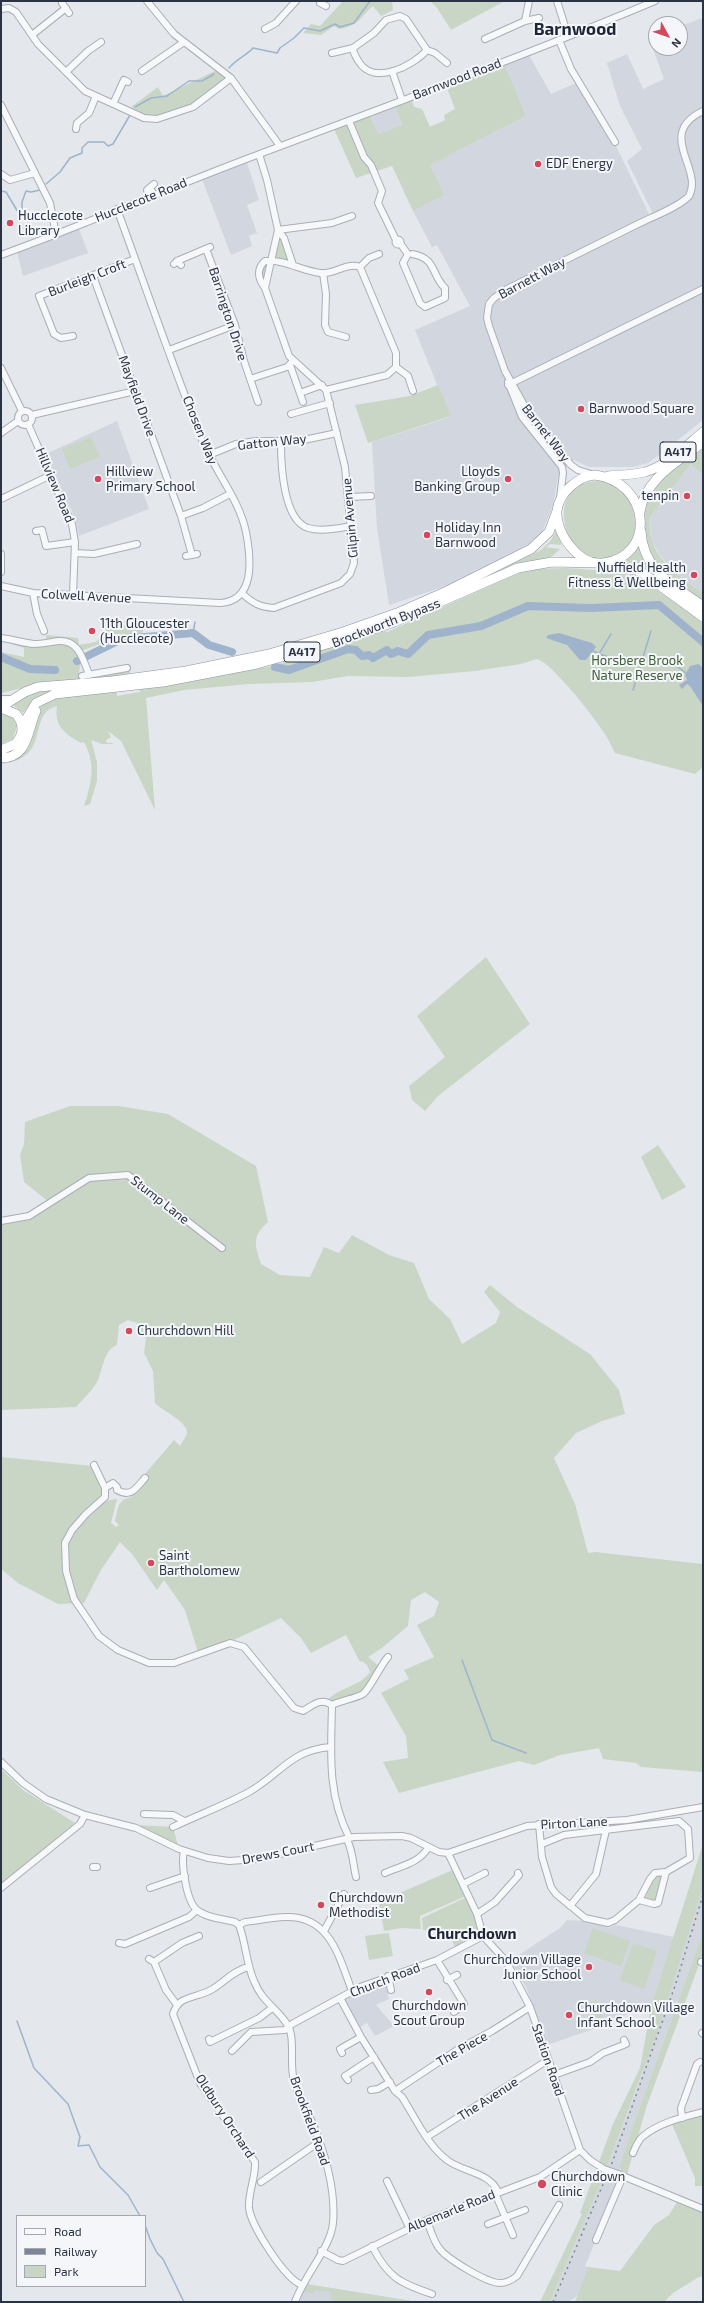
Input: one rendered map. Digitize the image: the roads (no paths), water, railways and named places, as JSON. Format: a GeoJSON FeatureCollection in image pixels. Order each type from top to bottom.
{"type":"FeatureCollection","features":[{"type":"Feature","properties":{"kind":"highway","name":"A417"},"geometry":{"type":"LineString","coordinates":[[604,476],[630,475],[651,470],[671,458],[703,432]]}},
{"type":"Feature","properties":{"kind":"highway","name":"A417"},"geometry":{"type":"LineString","coordinates":[[703,442],[654,481],[647,489],[642,502],[640,519],[642,545],[650,564],[670,583],[703,606]]}},
{"type":"Feature","properties":{"kind":"highway"},"geometry":{"type":"LineString","coordinates":[[594,475],[604,476],[619,482],[630,492],[637,504],[640,519],[638,535],[630,550],[618,559],[599,563],[584,559],[574,551],[559,524],[558,507],[572,485],[582,478],[594,475]]}},
{"type":"Feature","properties":{"kind":"highway","name":"Brockworth Bypass"},"geometry":{"type":"LineString","coordinates":[[1,707],[25,692],[42,686],[112,681],[216,665],[268,654],[343,632],[397,613],[447,591],[531,549],[548,532],[558,507]]}},
{"type":"Feature","properties":{"kind":"highway","name":"Brockworth Bypass"},"geometry":{"type":"LineString","coordinates":[[1,750],[15,744],[33,707],[48,696],[59,693],[163,682],[257,664],[342,640],[394,622],[526,566],[552,562],[599,563]]}},
{"type":"Feature","properties":{"kind":"highway","name":"A417"},"geometry":{"type":"LineString","coordinates":[[599,563],[631,568],[640,571],[703,617]]}},
{"type":"Feature","properties":{"kind":"highway"},"geometry":{"type":"LineString","coordinates":[[1,758],[13,755],[26,744],[35,714],[48,696]]}},
{"type":"Feature","properties":{"kind":"highway"},"geometry":{"type":"LineString","coordinates":[[1,707],[16,714],[22,724],[22,730]]}},
{"type":"Feature","properties":{"kind":"street"},"geometry":{"type":"LineString","coordinates":[[146,1],[174,34],[231,78],[280,146]]}},
{"type":"Feature","properties":{"kind":"street"},"geometry":{"type":"LineString","coordinates":[[265,29],[273,25],[296,1]]}},
{"type":"Feature","properties":{"kind":"street"},"geometry":{"type":"LineString","coordinates":[[525,21],[529,1]]}},
{"type":"Feature","properties":{"kind":"street"},"geometry":{"type":"LineString","coordinates":[[557,1],[568,36]]}},
{"type":"Feature","properties":{"kind":"street","name":"Barnwood Road"},"geometry":{"type":"LineString","coordinates":[[258,154],[349,121],[559,40],[655,1]]}},
{"type":"Feature","properties":{"kind":"street"},"geometry":{"type":"LineString","coordinates":[[319,2],[326,6]]}},
{"type":"Feature","properties":{"kind":"street"},"geometry":{"type":"LineString","coordinates":[[1,10],[9,8],[16,12],[44,50],[85,91],[144,118],[157,119],[193,107],[231,78]]}},
{"type":"Feature","properties":{"kind":"street"},"geometry":{"type":"LineString","coordinates":[[32,35],[66,8]]}},
{"type":"Feature","properties":{"kind":"street"},"geometry":{"type":"LineString","coordinates":[[332,53],[353,48],[374,33],[386,20],[400,16],[406,20],[427,50],[435,53],[446,63]]}},
{"type":"Feature","properties":{"kind":"street"},"geometry":{"type":"LineString","coordinates":[[488,29],[488,37],[525,21],[539,18]]}},
{"type":"Feature","properties":{"kind":"street"},"geometry":{"type":"LineString","coordinates":[[269,19],[273,25]]}},
{"type":"Feature","properties":{"kind":"street"},"geometry":{"type":"LineString","coordinates":[[559,40],[571,69],[615,138]]}},
{"type":"Feature","properties":{"kind":"street"},"geometry":{"type":"LineString","coordinates":[[66,72],[88,51],[101,42]]}},
{"type":"Feature","properties":{"kind":"street"},"geometry":{"type":"LineString","coordinates":[[142,71],[184,42]]}},
{"type":"Feature","properties":{"kind":"street"},"geometry":{"type":"LineString","coordinates":[[353,48],[353,52],[364,69],[371,73],[392,72],[421,58],[427,50]]}},
{"type":"Feature","properties":{"kind":"street"},"geometry":{"type":"LineString","coordinates":[[392,72],[402,100]]}},
{"type":"Feature","properties":{"kind":"street"},"geometry":{"type":"LineString","coordinates":[[114,104],[124,80]]}},
{"type":"Feature","properties":{"kind":"street"},"geometry":{"type":"LineString","coordinates":[[75,124],[89,113],[96,96]]}},
{"type":"Feature","properties":{"kind":"street"},"geometry":{"type":"LineString","coordinates":[[1,106],[50,203],[56,235]]}},
{"type":"Feature","properties":{"kind":"street","name":"Barnett Way"},"geometry":{"type":"LineString","coordinates":[[505,371],[487,318],[490,304],[494,298],[507,289],[652,217],[689,196],[696,177],[684,144],[683,137],[690,120],[703,111]]}},
{"type":"Feature","properties":{"kind":"street"},"geometry":{"type":"LineString","coordinates":[[349,121],[364,157],[371,165],[382,190],[378,203],[398,242],[409,254],[430,263],[440,284],[445,288],[445,298],[429,307],[425,307],[420,303],[403,264],[409,254]]}},
{"type":"Feature","properties":{"kind":"street"},"geometry":{"type":"LineString","coordinates":[[258,154],[267,180],[278,230],[284,238],[293,265]]}},
{"type":"Feature","properties":{"kind":"street","name":"Hucclecote Road"},"geometry":{"type":"LineString","coordinates":[[1,255],[56,235],[154,194],[258,154]]}},
{"type":"Feature","properties":{"kind":"street"},"geometry":{"type":"LineString","coordinates":[[1,174],[10,180],[35,173]]}},
{"type":"Feature","properties":{"kind":"street"},"geometry":{"type":"LineString","coordinates":[[154,184],[147,190],[151,190],[154,194]]}},
{"type":"Feature","properties":{"kind":"street","name":"Chosen Way"},"geometry":{"type":"LineString","coordinates":[[117,209],[209,456],[230,494],[246,531],[250,571],[248,585],[242,593]]}},
{"type":"Feature","properties":{"kind":"street"},"geometry":{"type":"LineString","coordinates":[[278,230],[332,223],[352,216]]}},
{"type":"Feature","properties":{"kind":"street"},"geometry":{"type":"LineString","coordinates":[[278,230],[265,288],[303,402]]}},
{"type":"Feature","properties":{"kind":"street","name":"Barrington Drive"},"geometry":{"type":"LineString","coordinates":[[177,263],[208,248],[235,325],[258,402]]}},
{"type":"Feature","properties":{"kind":"street"},"geometry":{"type":"LineString","coordinates":[[271,260],[323,273],[345,266],[360,267],[369,258],[380,254]]}},
{"type":"Feature","properties":{"kind":"street","name":"Burleigh Croft"},"geometry":{"type":"LineString","coordinates":[[69,339],[58,336],[52,332],[40,296],[135,259]]}},
{"type":"Feature","properties":{"kind":"street"},"geometry":{"type":"LineString","coordinates":[[300,393],[387,375],[396,367],[396,353],[360,267]]}},
{"type":"Feature","properties":{"kind":"street"},"geometry":{"type":"LineString","coordinates":[[323,273],[326,294],[325,325],[328,332],[346,337]]}},
{"type":"Feature","properties":{"kind":"street","name":"Mayfield Drive"},"geometry":{"type":"LineString","coordinates":[[93,276],[181,516],[192,555]]}},
{"type":"Feature","properties":{"kind":"street"},"geometry":{"type":"LineString","coordinates":[[510,384],[703,289]]}},
{"type":"Feature","properties":{"kind":"street"},"geometry":{"type":"LineString","coordinates":[[169,350],[235,325]]}},
{"type":"Feature","properties":{"kind":"street"},"geometry":{"type":"LineString","coordinates":[[250,379],[291,363]]}},
{"type":"Feature","properties":{"kind":"street"},"geometry":{"type":"LineString","coordinates":[[291,363],[324,387]]}},
{"type":"Feature","properties":{"kind":"street"},"geometry":{"type":"LineString","coordinates":[[396,367],[408,376],[413,391]]}},
{"type":"Feature","properties":{"kind":"street"},"geometry":{"type":"LineString","coordinates":[[1,368],[22,411]]}},
{"type":"Feature","properties":{"kind":"street","name":"Barnet Way"},"geometry":{"type":"LineString","coordinates":[[505,371],[522,418],[562,467],[563,473],[558,507]]}},
{"type":"Feature","properties":{"kind":"street","name":"Barnet Way"},"geometry":{"type":"LineString","coordinates":[[510,384],[529,414],[571,465],[578,470],[594,475]]}},
{"type":"Feature","properties":{"kind":"street","name":"Gilpin Avenue"},"geometry":{"type":"LineString","coordinates":[[242,593],[254,604],[263,608],[274,608],[341,583],[350,574],[353,568],[350,497],[338,433],[324,387]]}},
{"type":"Feature","properties":{"kind":"street"},"geometry":{"type":"LineString","coordinates":[[32,415],[135,391]]}},
{"type":"Feature","properties":{"kind":"street"},"geometry":{"type":"LineString","coordinates":[[291,414],[330,404]]}},
{"type":"Feature","properties":{"kind":"street"},"geometry":{"type":"LineString","coordinates":[[18,421],[18,415],[22,411],[28,411],[32,415]]}},
{"type":"Feature","properties":{"kind":"street"},"geometry":{"type":"LineString","coordinates":[[18,421],[22,424],[28,424],[32,420],[32,415]]}},
{"type":"Feature","properties":{"kind":"street"},"geometry":{"type":"LineString","coordinates":[[1,433],[18,421]]}},
{"type":"Feature","properties":{"kind":"street","name":"Hillview Road"},"geometry":{"type":"LineString","coordinates":[[28,424],[70,516],[75,542],[73,595]]}},
{"type":"Feature","properties":{"kind":"street","name":"Gatton Way"},"geometry":{"type":"LineString","coordinates":[[209,456],[236,444],[256,441],[280,442],[338,433]]}},
{"type":"Feature","properties":{"kind":"street"},"geometry":{"type":"LineString","coordinates":[[280,442],[284,482],[293,514],[307,528],[326,529],[352,526]]}},
{"type":"Feature","properties":{"kind":"street"},"geometry":{"type":"LineString","coordinates":[[1,499],[51,475]]}},
{"type":"Feature","properties":{"kind":"street"},"geometry":{"type":"LineString","coordinates":[[181,516],[203,508],[230,494]]}},
{"type":"Feature","properties":{"kind":"street"},"geometry":{"type":"LineString","coordinates":[[350,497],[371,496]]}},
{"type":"Feature","properties":{"kind":"street"},"geometry":{"type":"LineString","coordinates":[[41,530],[46,546]]}},
{"type":"Feature","properties":{"kind":"street"},"geometry":{"type":"LineString","coordinates":[[39,549],[46,546],[75,542]]}},
{"type":"Feature","properties":{"kind":"street"},"geometry":{"type":"LineString","coordinates":[[75,554],[94,554],[137,544]]}},
{"type":"Feature","properties":{"kind":"street"},"geometry":{"type":"LineString","coordinates":[[1,554],[1,572]]}},
{"type":"Feature","properties":{"kind":"street","name":"Colwell Avenue"},"geometry":{"type":"LineString","coordinates":[[1,586],[33,593],[172,602],[228,602],[242,593]]}},
{"type":"Feature","properties":{"kind":"street"},"geometry":{"type":"LineString","coordinates":[[33,593],[37,614],[44,631]]}},
{"type":"Feature","properties":{"kind":"street"},"geometry":{"type":"LineString","coordinates":[[1,638],[12,638],[22,642],[34,644],[61,641],[75,646],[89,674]]}},
{"type":"Feature","properties":{"kind":"street"},"geometry":{"type":"LineString","coordinates":[[82,676],[127,668]]}},
{"type":"Feature","properties":{"kind":"street"},"geometry":{"type":"LineString","coordinates":[[1,699],[13,699]]}},
{"type":"Feature","properties":{"kind":"street","name":"Stump Lane"},"geometry":{"type":"LineString","coordinates":[[1,1221],[28,1216],[89,1178],[128,1175],[222,1248]]}},
{"type":"Feature","properties":{"kind":"street"},"geometry":{"type":"LineString","coordinates":[[94,1465],[105,1488],[105,1497]]}},
{"type":"Feature","properties":{"kind":"street"},"geometry":{"type":"LineString","coordinates":[[105,1488],[113,1483],[117,1487],[117,1490],[124,1494],[133,1492],[145,1478]]}},
{"type":"Feature","properties":{"kind":"street"},"geometry":{"type":"LineString","coordinates":[[117,1490],[105,1497],[86,1514],[72,1530],[65,1543],[66,1571],[74,1599],[99,1636],[118,1650],[148,1663],[174,1663],[230,1643],[244,1647],[294,1708],[303,1711],[320,1701],[327,1701],[332,1705]]}},
{"type":"Feature","properties":{"kind":"street"},"geometry":{"type":"LineString","coordinates":[[332,1705],[362,1694],[368,1689],[380,1667],[388,1657]]}},
{"type":"Feature","properties":{"kind":"street"},"geometry":{"type":"LineString","coordinates":[[332,1705],[330,1773],[341,1820],[349,1837],[348,1842],[353,1852],[353,1863],[356,1877]]}},
{"type":"Feature","properties":{"kind":"street"},"geometry":{"type":"LineString","coordinates":[[174,1827],[249,1792],[295,1757],[320,1748],[331,1747]]}},
{"type":"Feature","properties":{"kind":"street","name":"Drews Court"},"geometry":{"type":"LineString","coordinates":[[1,1762],[34,1791],[46,1799],[85,1815],[136,1828],[184,1851],[221,1860],[245,1860],[349,1837],[402,1836],[411,1838],[428,1848],[439,1852],[448,1853]]}},
{"type":"Feature","properties":{"kind":"street","name":"Pirton Lane"},"geometry":{"type":"LineString","coordinates":[[448,1853],[514,1829],[539,1824],[627,1820],[703,1807]]}},
{"type":"Feature","properties":{"kind":"street"},"geometry":{"type":"LineString","coordinates":[[144,1814],[173,1815],[184,1822]]}},
{"type":"Feature","properties":{"kind":"street"},"geometry":{"type":"LineString","coordinates":[[1,1888],[80,1824],[85,1815]]}},
{"type":"Feature","properties":{"kind":"street"},"geometry":{"type":"LineString","coordinates":[[539,1824],[542,1857],[551,1888],[585,1918],[608,1923],[615,1920],[639,1900],[650,1878],[655,1873],[666,1872],[690,1858],[688,1829],[685,1824],[679,1821],[564,1835],[542,1844]]}},
{"type":"Feature","properties":{"kind":"street"},"geometry":{"type":"LineString","coordinates":[[570,1906],[596,1874],[600,1866],[606,1830]]}},
{"type":"Feature","properties":{"kind":"street"},"geometry":{"type":"LineString","coordinates":[[385,1873],[417,1860],[422,1857],[428,1848]]}},
{"type":"Feature","properties":{"kind":"street"},"geometry":{"type":"LineString","coordinates":[[184,1851],[182,1863],[193,1906],[197,1910],[235,1922],[239,1925],[248,1967],[256,1987],[272,2008],[287,2023],[289,2028],[285,2030],[251,2032],[236,2051]]}},
{"type":"Feature","properties":{"kind":"street","name":"Station Road"},"geometry":{"type":"LineString","coordinates":[[448,1853],[477,1914],[484,1936],[506,1961],[530,2007],[580,2150],[590,2160],[604,2169],[703,2209]]}},
{"type":"Feature","properties":{"kind":"street"},"geometry":{"type":"LineString","coordinates":[[639,1900],[654,1904],[658,1903],[666,1872]]}},
{"type":"Feature","properties":{"kind":"street"},"geometry":{"type":"LineString","coordinates":[[463,1884],[482,1873]]}},
{"type":"Feature","properties":{"kind":"street"},"geometry":{"type":"LineString","coordinates":[[477,1914],[495,1902],[520,1875]]}},
{"type":"Feature","properties":{"kind":"street"},"geometry":{"type":"LineString","coordinates":[[150,1888],[185,1876]]}},
{"type":"Feature","properties":{"kind":"street"},"geometry":{"type":"LineString","coordinates":[[324,1931],[344,1894]]}},
{"type":"Feature","properties":{"kind":"street"},"geometry":{"type":"LineString","coordinates":[[122,1943],[189,1917],[197,1910]]}},
{"type":"Feature","properties":{"kind":"street"},"geometry":{"type":"LineString","coordinates":[[239,1925],[245,1922],[285,1917],[302,1919],[324,1931],[334,1944],[352,1991]]}},
{"type":"Feature","properties":{"kind":"street"},"geometry":{"type":"LineString","coordinates":[[196,1935],[152,1961],[166,1990],[177,2005],[182,2001],[211,1990],[228,1977],[241,1969],[248,1967]]}},
{"type":"Feature","properties":{"kind":"street","name":"Church Road"},"geometry":{"type":"LineString","coordinates":[[289,2028],[292,2024],[352,1991],[388,1976],[436,1960],[484,1936]]}},
{"type":"Feature","properties":{"kind":"street"},"geometry":{"type":"LineString","coordinates":[[436,1960],[447,1980],[464,2004],[454,2012]]}},
{"type":"Feature","properties":{"kind":"street"},"geometry":{"type":"LineString","coordinates":[[447,1980],[458,1975]]}},
{"type":"Feature","properties":{"kind":"street"},"geometry":{"type":"LineString","coordinates":[[388,1976],[391,1990]]}},
{"type":"Feature","properties":{"kind":"street"},"geometry":{"type":"LineString","coordinates":[[340,1998],[361,2037],[395,2091],[402,2097],[428,2137],[447,2160],[492,2181],[513,2235]]}},
{"type":"Feature","properties":{"kind":"street","name":"Oldbury Orchard"},"geometry":{"type":"LineString","coordinates":[[177,2005],[173,2014],[200,2083],[255,2162],[249,2205],[253,2224],[290,2279],[302,2285]]}},
{"type":"Feature","properties":{"kind":"street","name":"The Piece"},"geometry":{"type":"LineString","coordinates":[[395,2091],[457,2050],[492,2031],[530,2007]]}},
{"type":"Feature","properties":{"kind":"street"},"geometry":{"type":"LineString","coordinates":[[209,2039],[210,2042],[259,2018],[272,2008]]}},
{"type":"Feature","properties":{"kind":"street","name":"Brookfield Road"},"geometry":{"type":"LineString","coordinates":[[289,2028],[294,2080],[319,2142],[329,2176],[333,2210],[330,2236],[302,2285],[296,2302]]}},
{"type":"Feature","properties":{"kind":"street"},"geometry":{"type":"LineString","coordinates":[[340,2049],[361,2037]]}},
{"type":"Feature","properties":{"kind":"street"},"geometry":{"type":"LineString","coordinates":[[554,2075],[590,2062],[604,2052],[626,2044],[624,2040]]}},
{"type":"Feature","properties":{"kind":"street"},"geometry":{"type":"LineString","coordinates":[[346,2076],[374,2057]]}},
{"type":"Feature","properties":{"kind":"street","name":"The Avenue"},"geometry":{"type":"LineString","coordinates":[[428,2137],[548,2060]]}},
{"type":"Feature","properties":{"kind":"street"},"geometry":{"type":"LineString","coordinates":[[682,2118],[681,2108],[697,2064],[700,2062]]}},
{"type":"Feature","properties":{"kind":"street"},"geometry":{"type":"LineString","coordinates":[[371,2090],[378,2089],[390,2082]]}},
{"type":"Feature","properties":{"kind":"street"},"geometry":{"type":"LineString","coordinates":[[633,2153],[642,2138],[682,2118],[703,2112]]}},
{"type":"Feature","properties":{"kind":"street"},"geometry":{"type":"LineString","coordinates":[[261,2182],[319,2142]]}},
{"type":"Feature","properties":{"kind":"street","name":"Albemarle Road"},"geometry":{"type":"LineString","coordinates":[[321,2251],[343,2261],[409,2227],[497,2192],[540,2177],[580,2150]]}},
{"type":"Feature","properties":{"kind":"street"},"geometry":{"type":"LineString","coordinates":[[596,2240],[620,2175]]}},
{"type":"Feature","properties":{"kind":"street"},"geometry":{"type":"LineString","coordinates":[[387,2181],[409,2227]]}},
{"type":"Feature","properties":{"kind":"street"},"geometry":{"type":"LineString","coordinates":[[426,2220],[440,2249],[449,2257],[491,2282],[510,2282],[517,2276],[559,2205]]}},
{"type":"Feature","properties":{"kind":"street"},"geometry":{"type":"LineString","coordinates":[[488,2224],[525,2210]]}},
{"type":"Feature","properties":{"kind":"street"},"geometry":{"type":"LineString","coordinates":[[372,2246],[383,2266],[391,2275],[400,2282],[423,2294],[432,2294]]}},
{"type":"Feature","properties":{"kind":"water"},"geometry":{"type":"Polygon","coordinates":[[[559,633],[592,643],[596,647],[586,660],[580,660],[567,645],[546,638],[548,635],[559,633]]]}},
{"type":"Feature","properties":{"kind":"water"},"geometry":{"type":"Polygon","coordinates":[[[699,664],[703,668],[703,706],[690,686],[687,684],[682,689],[679,685],[687,680],[685,675],[690,666],[699,664]]]}},
{"type":"Feature","properties":{"kind":"waterway"},"geometry":{"type":"LineString","coordinates":[[229,68],[253,48],[277,53],[280,48],[294,38],[304,28],[320,31],[335,24],[340,27],[354,23],[370,1]]}},
{"type":"Feature","properties":{"kind":"waterway"},"geometry":{"type":"LineString","coordinates":[[135,107],[151,98],[167,96],[189,81],[202,81],[214,74]]}},
{"type":"Feature","properties":{"kind":"waterway"},"geometry":{"type":"LineString","coordinates":[[46,184],[60,172],[70,158],[82,153],[82,148],[88,142],[104,142],[108,146],[113,144],[130,115]]}},
{"type":"Feature","properties":{"kind":"waterway"},"geometry":{"type":"LineString","coordinates":[[1,191],[6,192],[18,212],[22,211],[22,202],[26,191],[31,192],[40,190]]}},
{"type":"Feature","properties":{"kind":"waterway"},"geometry":{"type":"LineString","coordinates":[[275,667],[289,670],[348,649],[356,650],[362,656],[369,655],[373,658],[387,650],[391,654],[398,651],[408,654],[428,635],[481,626],[528,606],[591,608],[659,605],[703,642]]}},
{"type":"Feature","properties":{"kind":"waterway"},"geometry":{"type":"LineString","coordinates":[[193,633],[195,622]]}},
{"type":"Feature","properties":{"kind":"waterway"},"geometry":{"type":"LineString","coordinates":[[633,690],[651,631]]}},
{"type":"Feature","properties":{"kind":"waterway"},"geometry":{"type":"LineString","coordinates":[[77,661],[122,639],[193,633],[209,645],[232,652]]}},
{"type":"Feature","properties":{"kind":"waterway"},"geometry":{"type":"LineString","coordinates":[[599,654],[611,634]]}},
{"type":"Feature","properties":{"kind":"waterway"},"geometry":{"type":"LineString","coordinates":[[593,651],[616,659],[665,662],[678,667],[686,673]]}},
{"type":"Feature","properties":{"kind":"waterway"},"geometry":{"type":"LineString","coordinates":[[1,657],[30,669],[55,670]]}},
{"type":"Feature","properties":{"kind":"waterway"},"geometry":{"type":"LineString","coordinates":[[462,1660],[492,1740],[526,1753]]}},
{"type":"Feature","properties":{"kind":"waterway"},"geometry":{"type":"LineString","coordinates":[[17,2021],[34,2068],[68,2104],[80,2137],[78,2146],[89,2145],[100,2167],[128,2195],[139,2215]]}},
{"type":"Feature","properties":{"kind":"waterway"},"geometry":{"type":"LineString","coordinates":[[146,2228],[157,2253],[163,2259],[184,2302]]}},
{"type":"Feature","properties":{"kind":"railway"},"geometry":{"type":"LineString","coordinates":[[553,2302],[612,2163],[675,1986],[703,1895]]}},
{"type":"Feature","properties":{"kind":"place","name":"EDF Energy"},"geometry":{"type":"Point","coordinates":[538,164]}},
{"type":"Feature","properties":{"kind":"place","name":"Hucclecote Library"},"geometry":{"type":"Point","coordinates":[10,223]}},
{"type":"Feature","properties":{"kind":"place","name":"Barnwood Square"},"geometry":{"type":"Point","coordinates":[581,409]}},
{"type":"Feature","properties":{"kind":"place","name":"Hillview Primary School"},"geometry":{"type":"Point","coordinates":[98,479]}},
{"type":"Feature","properties":{"kind":"place","name":"Lloyds Banking Group"},"geometry":{"type":"Point","coordinates":[508,479]}},
{"type":"Feature","properties":{"kind":"place","name":"tenpin"},"geometry":{"type":"Point","coordinates":[687,496]}},
{"type":"Feature","properties":{"kind":"place","name":"Holiday Inn Barnwood"},"geometry":{"type":"Point","coordinates":[427,535]}},
{"type":"Feature","properties":{"kind":"place","name":"Nuffield Health Fitness & Wellbeing"},"geometry":{"type":"Point","coordinates":[694,575]}},
{"type":"Feature","properties":{"kind":"place","name":"11th Gloucester (Hucclecote)"},"geometry":{"type":"Point","coordinates":[92,631]}},
{"type":"Feature","properties":{"kind":"place","name":"Churchdown Hill"},"geometry":{"type":"Point","coordinates":[129,1331]}},
{"type":"Feature","properties":{"kind":"place","name":"Saint Bartholomew"},"geometry":{"type":"Point","coordinates":[151,1563]}},
{"type":"Feature","properties":{"kind":"place","name":"Churchdown Methodist"},"geometry":{"type":"Point","coordinates":[321,1905]}},
{"type":"Feature","properties":{"kind":"place","name":"Churchdown Village Junior School"},"geometry":{"type":"Point","coordinates":[589,1967]}},
{"type":"Feature","properties":{"kind":"place","name":"Churchdown Scout Group"},"geometry":{"type":"Point","coordinates":[429,1992]}},
{"type":"Feature","properties":{"kind":"place","name":"Churchdown Village Infant School"},"geometry":{"type":"Point","coordinates":[569,2015]}},
{"type":"Feature","properties":{"kind":"place","name":"Churchdown Clinic"},"geometry":{"type":"Point","coordinates":[542,2184]}},
{"type":"Feature","properties":{"kind":"district","name":"Barnwood"},"geometry":{"type":"Point","coordinates":[575,29]}},
{"type":"Feature","properties":{"kind":"district","name":"Churchdown"},"geometry":{"type":"Point","coordinates":[472,1934]}},
{"type":"Feature","properties":{"kind":"park label","name":"Horsbere Brook Nature Reserve"},"geometry":{"type":"Point","coordinates":[637,668]}}]}
